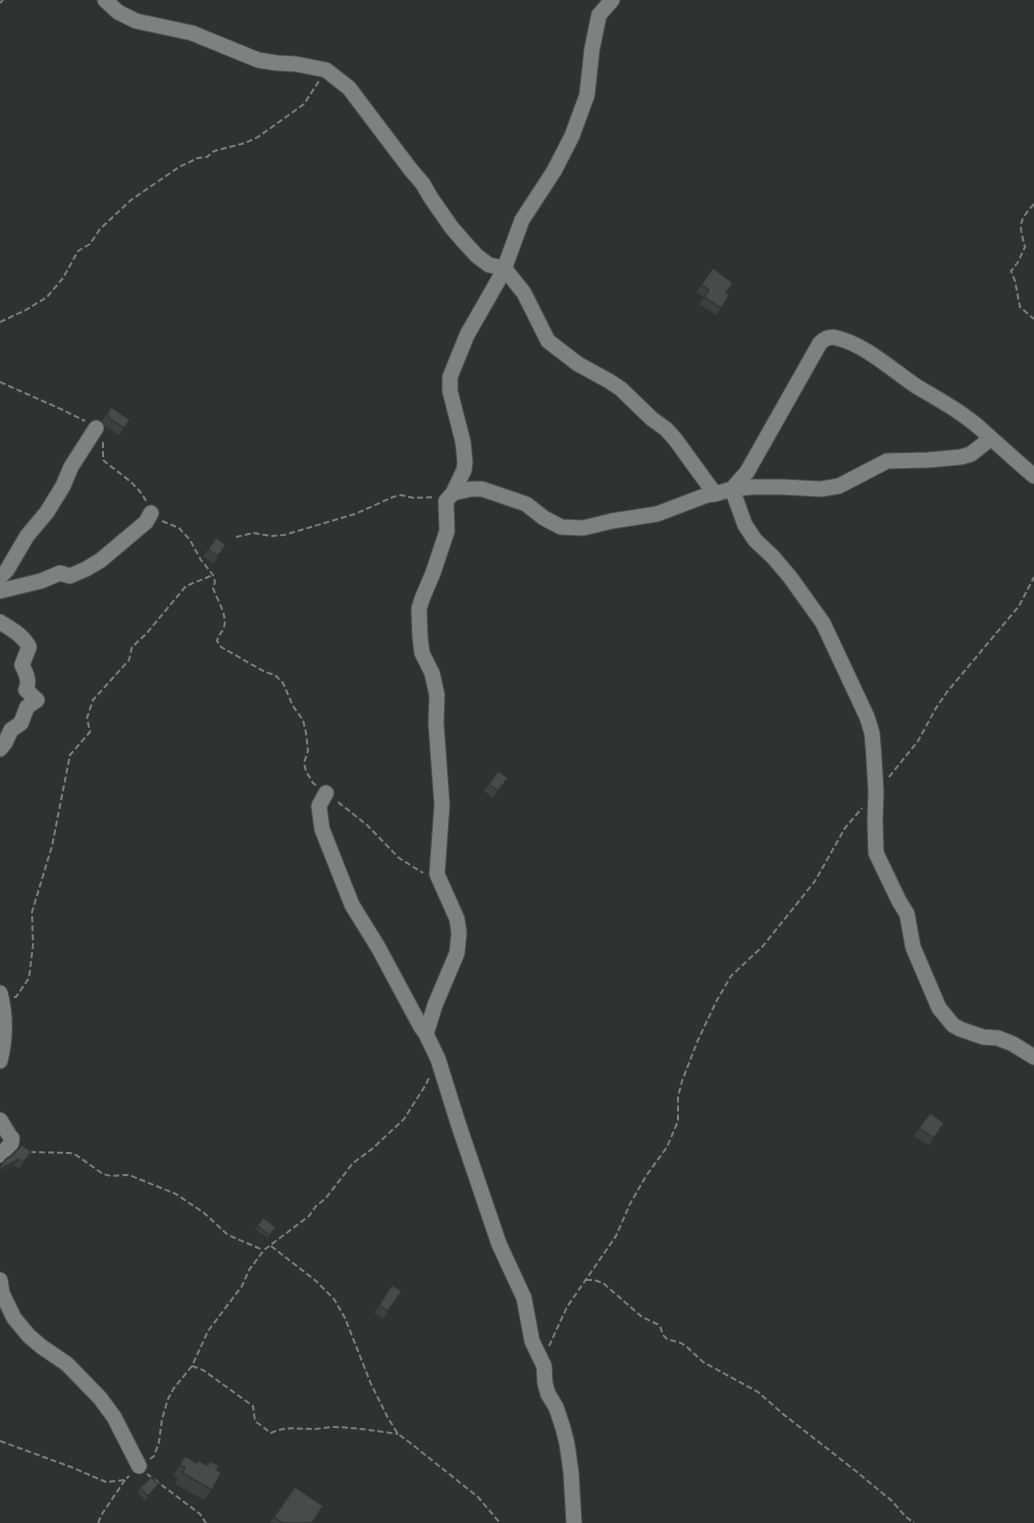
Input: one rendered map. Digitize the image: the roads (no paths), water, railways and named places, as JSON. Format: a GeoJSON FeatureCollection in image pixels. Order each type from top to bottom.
{"type":"FeatureCollection","features":[{"type":"Feature","properties":{"kind":"street"},"geometry":{"type":"LineString","coordinates":[[105,0],[118,12],[136,21],[192,33],[258,60],[326,70],[349,88],[423,184],[452,228],[489,266],[504,268],[524,293],[548,341],[578,364],[621,389],[652,419],[666,429],[714,494]]}},
{"type":"Feature","properties":{"kind":"street"},"geometry":{"type":"LineString","coordinates":[[426,1034],[435,1005],[457,953],[459,933],[457,919],[437,874],[442,805],[436,723],[437,695],[432,673],[422,653],[419,609],[447,531],[450,497],[464,470],[463,442],[450,391],[450,376],[467,335],[504,268],[522,220],[554,171],[572,136],[587,95],[599,15],[612,0]]}},
{"type":"Feature","properties":{"kind":"street"},"geometry":{"type":"LineString","coordinates":[[732,489],[747,472],[820,343],[828,337],[837,338],[872,354],[981,429],[1034,476]]}},
{"type":"Feature","properties":{"kind":"street"},"geometry":{"type":"LineString","coordinates":[[0,577],[7,570],[27,536],[47,512],[63,486],[71,467],[96,428]]}},
{"type":"Feature","properties":{"kind":"street"},"geometry":{"type":"LineString","coordinates":[[450,497],[471,489],[482,489],[526,504],[543,518],[561,527],[583,528],[657,514],[707,495],[732,489],[753,487],[822,489],[838,486],[887,461],[961,457],[971,454],[990,439]]}},
{"type":"Feature","properties":{"kind":"street"},"geometry":{"type":"LineString","coordinates":[[732,489],[750,533],[790,577],[823,623],[872,733],[876,792],[876,853],[907,914],[913,947],[939,1008],[953,1025],[960,1029],[983,1037],[998,1038],[1034,1057]]}},
{"type":"Feature","properties":{"kind":"street"},"geometry":{"type":"LineString","coordinates":[[0,591],[41,581],[60,573],[70,576],[86,569],[101,560],[146,522],[151,513]]}},
{"type":"Feature","properties":{"kind":"street"},"geometry":{"type":"LineString","coordinates":[[0,622],[26,640],[29,647],[22,665],[27,676],[26,690],[38,700],[27,707],[21,723],[11,730],[0,749]]}},
{"type":"Feature","properties":{"kind":"street"},"geometry":{"type":"LineString","coordinates":[[326,793],[319,806],[322,829],[352,905],[378,947],[438,1059],[499,1244],[524,1298],[532,1341],[544,1366],[548,1394],[556,1407],[567,1444],[574,1523]]}},
{"type":"Feature","properties":{"kind":"street"},"geometry":{"type":"LineString","coordinates":[[0,1060],[5,1028],[4,994]]}},
{"type":"Feature","properties":{"kind":"street"},"geometry":{"type":"LineString","coordinates":[[0,1120],[12,1138],[6,1149]]}},
{"type":"Feature","properties":{"kind":"street"},"geometry":{"type":"LineString","coordinates":[[0,1280],[2,1293],[14,1318],[29,1336],[67,1364],[100,1398],[114,1417],[138,1465]]}}]}
